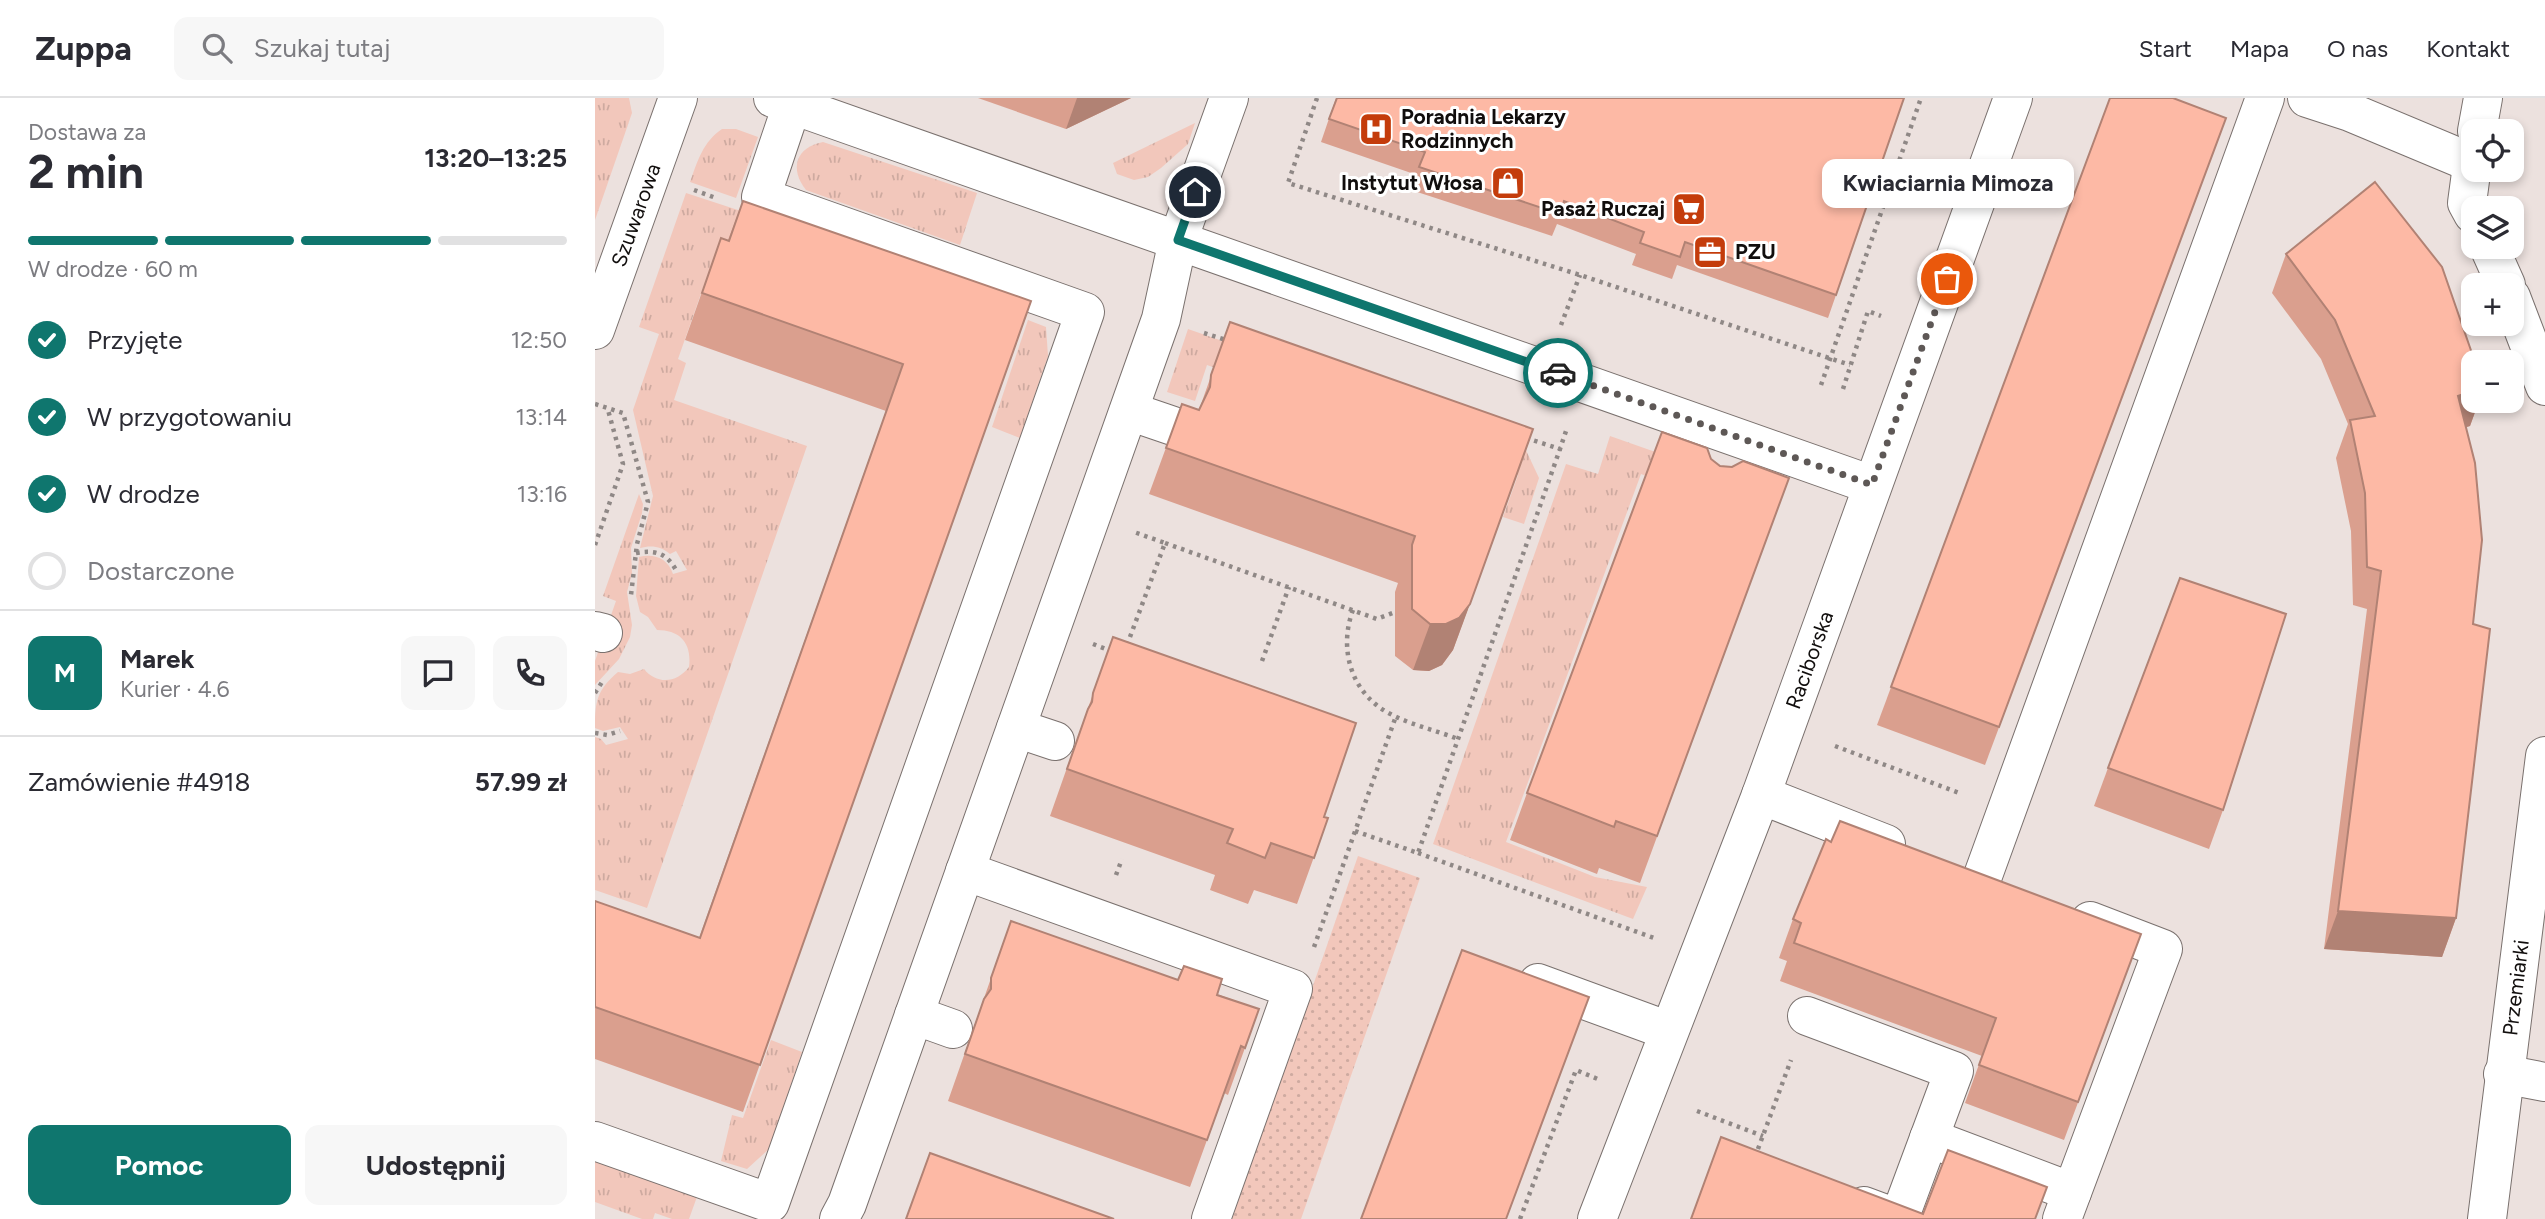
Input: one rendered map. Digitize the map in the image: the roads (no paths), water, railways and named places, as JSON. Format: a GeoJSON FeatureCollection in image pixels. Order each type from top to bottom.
{"type":"FeatureCollection","features":[{"type":"Feature","properties":{"kind":"street","name":"Szuwarowa"},"geometry":{"type":"LineString","coordinates":[[595,330],[678,98]]}},
{"type":"Feature","properties":{"kind":"street"},"geometry":{"type":"LineString","coordinates":[[839,1219],[847,1204],[1129,411],[1161,319],[1178,240],[1229,98]]}},
{"type":"Feature","properties":{"kind":"street","name":"Raciborska"},"geometry":{"type":"LineString","coordinates":[[1597,1219],[1761,795],[2013,98]]}},
{"type":"Feature","properties":{"kind":"street"},"geometry":{"type":"LineString","coordinates":[[1761,795],[1994,885],[2265,98]]}},
{"type":"Feature","properties":{"kind":"street"},"geometry":{"type":"LineString","coordinates":[[2307,98],[2350,112],[2461,158]]}},
{"type":"Feature","properties":{"kind":"street"},"geometry":{"type":"LineString","coordinates":[[2479,119],[2483,98]]}},
{"type":"Feature","properties":{"kind":"street"},"geometry":{"type":"LineString","coordinates":[[595,1141],[770,1203],[1085,312],[761,197],[783,101],[1178,240],[1725,450],[1872,485]]}},
{"type":"Feature","properties":{"kind":"street"},"geometry":{"type":"LineString","coordinates":[[2524,331],[2545,386]]}},
{"type":"Feature","properties":{"kind":"street"},"geometry":{"type":"LineString","coordinates":[[1129,411],[1173,426]]}},
{"type":"Feature","properties":{"kind":"street"},"geometry":{"type":"LineString","coordinates":[[1016,728],[1055,741]]}},
{"type":"Feature","properties":{"kind":"street","name":"Przemiarki"},"geometry":{"type":"LineString","coordinates":[[2487,1219],[2504,1074],[2536,897],[2545,756]]}},
{"type":"Feature","properties":{"kind":"street"},"geometry":{"type":"LineString","coordinates":[[965,871],[1293,989],[1211,1219]]}},
{"type":"Feature","properties":{"kind":"street"},"geometry":{"type":"LineString","coordinates":[[1929,1138],[2067,1205],[2163,948],[2059,910]]}},
{"type":"Feature","properties":{"kind":"street"},"geometry":{"type":"LineString","coordinates":[[1519,976],[1669,1031]]}},
{"type":"Feature","properties":{"kind":"street"},"geometry":{"type":"LineString","coordinates":[[914,1015],[953,1029]]}},
{"type":"Feature","properties":{"kind":"street"},"geometry":{"type":"LineString","coordinates":[[1807,1016],[1954,1071],[1899,1219],[1838,1196]]}},
{"type":"Feature","properties":{"kind":"street"},"geometry":{"type":"LineString","coordinates":[[2504,1074],[2545,1082]]}},
{"type":"Feature","properties":{"kind":"place","name":"Poradnia Lekarzy Rodzinnych"},"geometry":{"type":"Point","coordinates":[1376,129]}},
{"type":"Feature","properties":{"kind":"place","name":"Instytut Włosa"},"geometry":{"type":"Point","coordinates":[1508,183]}},
{"type":"Feature","properties":{"kind":"place","name":"Pasaż Ruczaj"},"geometry":{"type":"Point","coordinates":[1689,209]}},
{"type":"Feature","properties":{"kind":"place","name":"PZU"},"geometry":{"type":"Point","coordinates":[1710,252]}},
{"type":"Feature","properties":{"kind":"place","name":"Kwiaciarnia Mimoza"},"geometry":{"type":"Point","coordinates":[1947,279]}}]}
